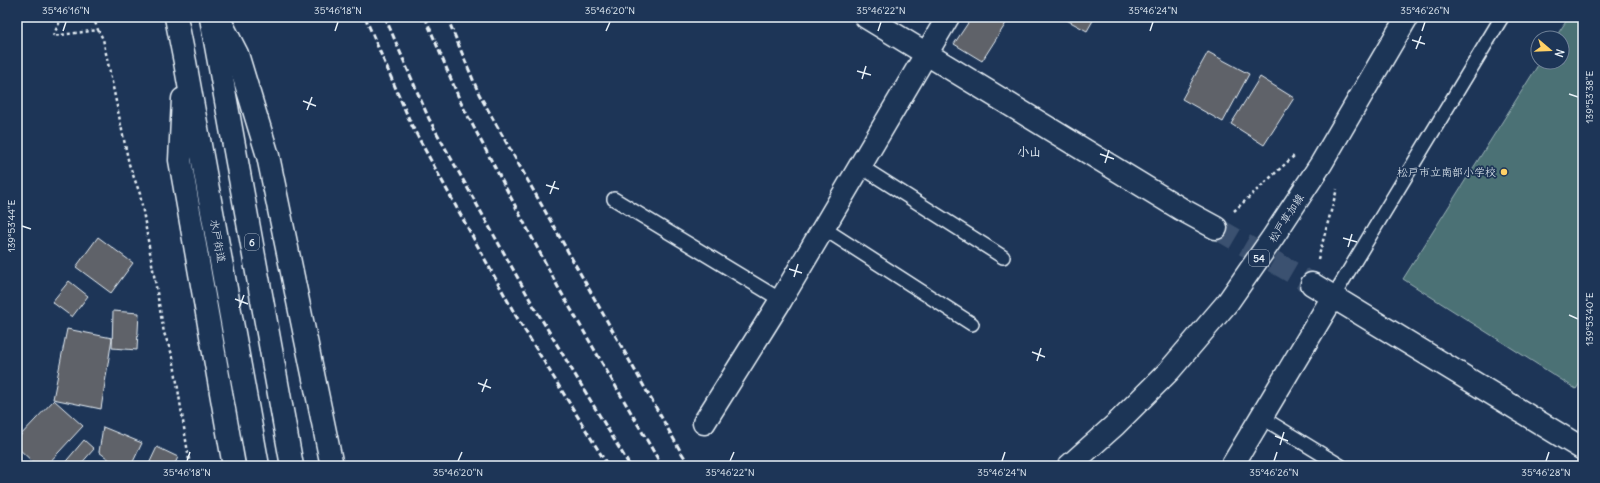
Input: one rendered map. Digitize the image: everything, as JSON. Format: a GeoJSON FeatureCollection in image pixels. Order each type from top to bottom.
{"type":"FeatureCollection","features":[{"type":"Feature","properties":{"kind":"main road","name":"水戸街道"},"geometry":{"type":"LineString","coordinates":[[176,17],[258,466]]}},
{"type":"Feature","properties":{"kind":"main road","name":"6"},"geometry":{"type":"LineString","coordinates":[[211,17],[292,466]]}},
{"type":"Feature","properties":{"kind":"main road"},"geometry":{"type":"LineString","coordinates":[[218,17],[237,54],[268,156],[332,466]]}},
{"type":"Feature","properties":{"kind":"main road"},"geometry":{"type":"LineString","coordinates":[[866,17],[1181,209],[1216,228]]}},
{"type":"Feature","properties":{"kind":"main road"},"geometry":{"type":"LineString","coordinates":[[704,423],[781,300],[948,17]]}},
{"type":"Feature","properties":{"kind":"main road","name":"松戸草加線"},"geometry":{"type":"LineString","coordinates":[[1069,466],[1115,425],[1169,371],[1228,302],[1273,238],[1321,164],[1407,17]]}},
{"type":"Feature","properties":{"kind":"main road"},"geometry":{"type":"LineString","coordinates":[[185,62],[180,160],[234,466]]}},
{"type":"Feature","properties":{"kind":"main road"},"geometry":{"type":"LineString","coordinates":[[1312,284],[1583,449]]}},
{"type":"Feature","properties":{"kind":"main road"},"geometry":{"type":"LineString","coordinates":[[1232,466],[1333,297]]}},
{"type":"Feature","properties":{"kind":"lane"},"geometry":{"type":"LineString","coordinates":[[1333,297],[1502,17]]}},
{"type":"Feature","properties":{"kind":"lane"},"geometry":{"type":"LineString","coordinates":[[860,166],[1003,257]]}},
{"type":"Feature","properties":{"kind":"lane"},"geometry":{"type":"LineString","coordinates":[[614,199],[781,300]]}},
{"type":"Feature","properties":{"kind":"lane"},"geometry":{"type":"LineString","coordinates":[[823,228],[972,324]]}},
{"type":"Feature","properties":{"kind":"lane"},"geometry":{"type":"LineString","coordinates":[[1261,417],[1341,466]]}},
{"type":"Feature","properties":{"kind":"path"},"geometry":{"type":"LineString","coordinates":[[62,17],[53,36],[98,30]]}},
{"type":"Feature","properties":{"kind":"path"},"geometry":{"type":"LineString","coordinates":[[93,17],[103,40],[129,164],[140,194],[164,333],[173,357],[190,466]]}},
{"type":"Feature","properties":{"kind":"path"},"geometry":{"type":"LineString","coordinates":[[1216,228],[1295,155]]}},
{"type":"Feature","properties":{"kind":"path"},"geometry":{"type":"LineString","coordinates":[[1312,284],[1337,188]]}},
{"type":"Feature","properties":{"kind":"green space","name":"松戸市立南部小学校"},"geometry":{"type":"Polygon","coordinates":[[[1569,17],[1583,17],[1583,379],[1576,389],[1403,279],[1535,70],[1570,70],[1570,30],[1560,30],[1569,17]]]}},
{"type":"Feature","properties":{"kind":"building"},"geometry":{"type":"Polygon","coordinates":[[[922,17],[934,17],[930,22],[922,17]]]}},
{"type":"Feature","properties":{"kind":"building"},"geometry":{"type":"Polygon","coordinates":[[[972,17],[1010,17],[982,61],[954,44],[972,17]]]}},
{"type":"Feature","properties":{"kind":"building"},"geometry":{"type":"Polygon","coordinates":[[[1061,17],[1095,17],[1087,31],[1061,17]]]}},
{"type":"Feature","properties":{"kind":"building"},"geometry":{"type":"Polygon","coordinates":[[[1208,52],[1249,74],[1223,122],[1182,99],[1208,52]]]}},
{"type":"Feature","properties":{"kind":"building"},"geometry":{"type":"Polygon","coordinates":[[[1260,77],[1294,98],[1264,145],[1231,124],[1260,77]]]}},
{"type":"Feature","properties":{"kind":"building"},"geometry":{"type":"Polygon","coordinates":[[[98,237],[133,263],[111,293],[76,267],[98,237]]]}},
{"type":"Feature","properties":{"kind":"building"},"geometry":{"type":"Polygon","coordinates":[[[69,281],[88,296],[72,317],[52,302],[69,281]]]}},
{"type":"Feature","properties":{"kind":"building"},"geometry":{"type":"Polygon","coordinates":[[[113,311],[139,313],[137,350],[112,348],[113,311]]]}},
{"type":"Feature","properties":{"kind":"building"},"geometry":{"type":"Polygon","coordinates":[[[67,329],[112,338],[101,409],[53,399],[67,329]]]}},
{"type":"Feature","properties":{"kind":"building"},"geometry":{"type":"Polygon","coordinates":[[[54,400],[83,426],[46,466],[37,466],[17,447],[17,439],[54,400]]]}},
{"type":"Feature","properties":{"kind":"building"},"geometry":{"type":"Polygon","coordinates":[[[103,427],[142,443],[131,466],[108,466],[111,461],[99,452],[103,427]]]}},
{"type":"Feature","properties":{"kind":"building"},"geometry":{"type":"Polygon","coordinates":[[[84,440],[94,449],[79,466],[62,466],[84,440]]]}},
{"type":"Feature","properties":{"kind":"building"},"geometry":{"type":"Polygon","coordinates":[[[157,447],[178,457],[174,466],[148,466],[157,447]]]}},
{"type":"Feature","properties":{"kind":"tunnel"},"geometry":{"type":"LineString","coordinates":[[1216,228],[1312,284]]}},
{"type":"Feature","properties":{"kind":"railway"},"geometry":{"type":"LineString","coordinates":[[365,17],[412,126],[516,316],[608,466]]}},
{"type":"Feature","properties":{"kind":"railway"},"geometry":{"type":"LineString","coordinates":[[385,17],[429,119],[533,305],[630,466]]}},
{"type":"Feature","properties":{"kind":"railway"},"geometry":{"type":"LineString","coordinates":[[425,17],[461,103],[558,287],[662,466]]}},
{"type":"Feature","properties":{"kind":"railway"},"geometry":{"type":"LineString","coordinates":[[447,17],[479,94],[690,466]]}},
{"type":"Feature","properties":{"kind":"place","name":"松戸市立南部小学校"},"geometry":{"type":"Point","coordinates":[1504,172]}},
{"type":"Feature","properties":{"kind":"district","name":"小山"},"geometry":{"type":"Point","coordinates":[1029,151]}}]}
